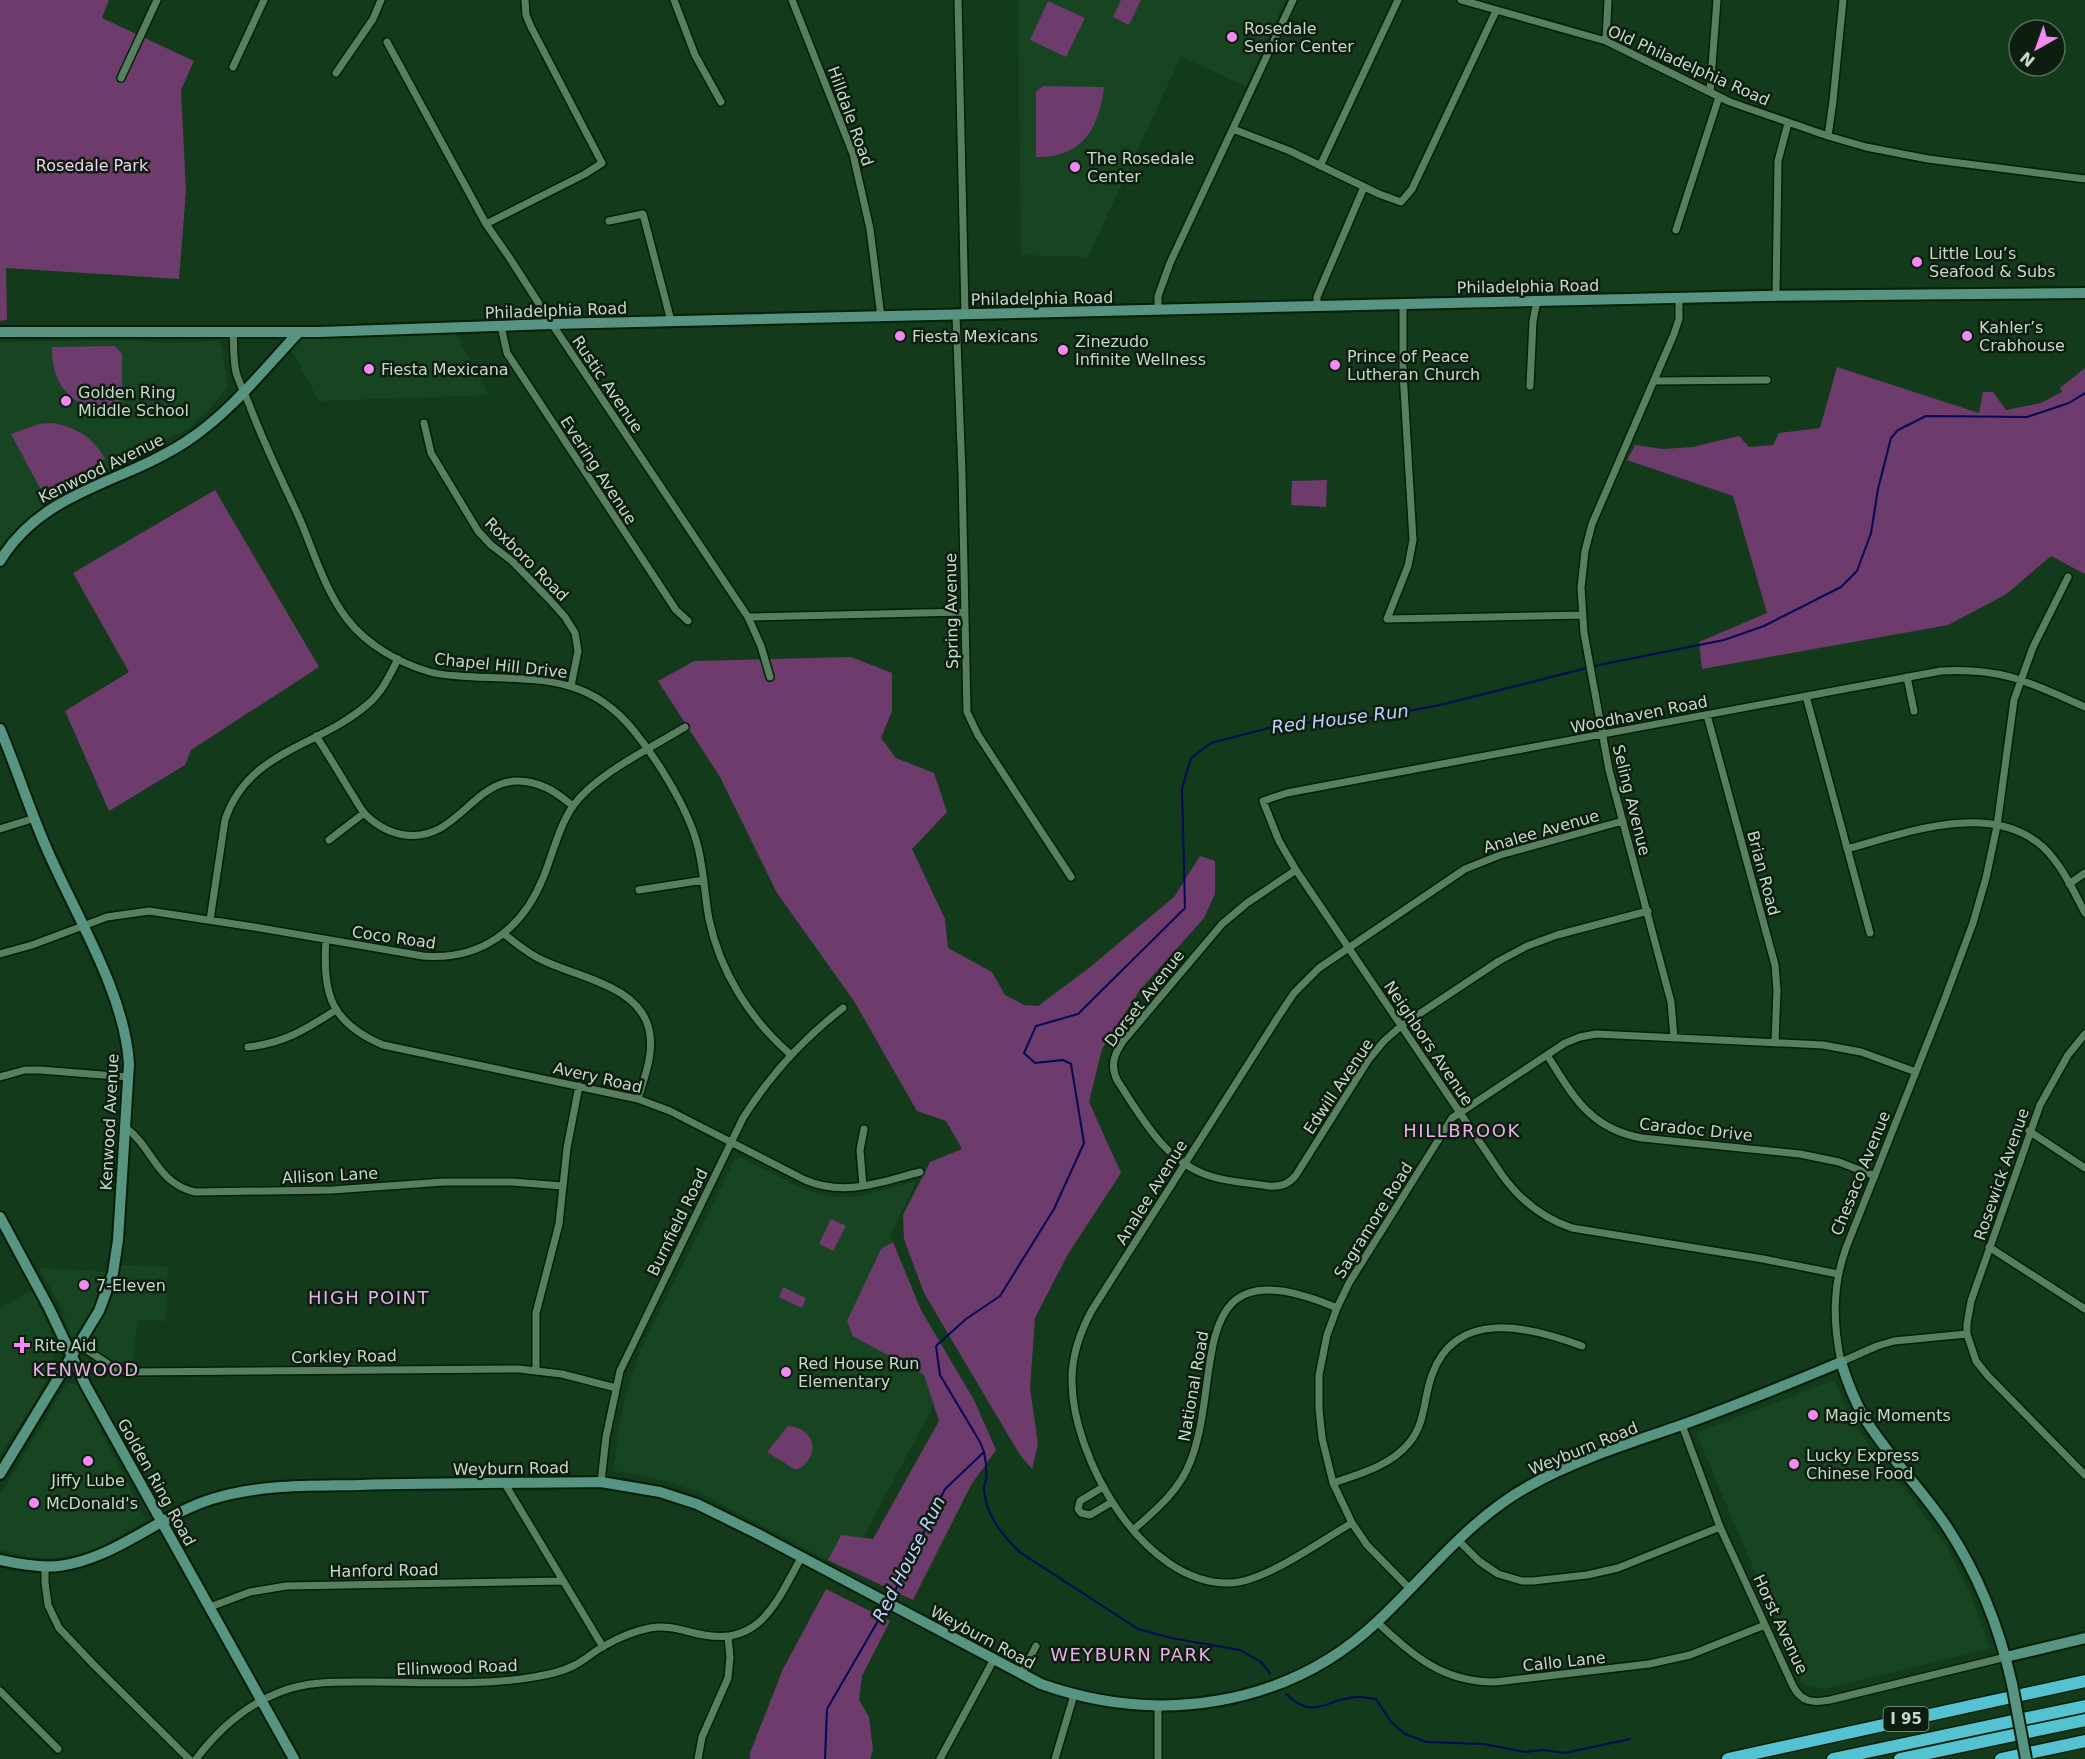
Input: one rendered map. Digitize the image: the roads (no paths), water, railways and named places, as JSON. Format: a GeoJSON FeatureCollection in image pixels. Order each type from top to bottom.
{"type":"FeatureCollection","features":[{"type":"Feature","properties":{"kind":"highway","name":"I 95"},"geometry":{"type":"LineString","coordinates":[[1728,1759],[2085,1681]]}},
{"type":"Feature","properties":{"kind":"highway"},"geometry":{"type":"LineString","coordinates":[[1833,1759],[2085,1706]]}},
{"type":"Feature","properties":{"kind":"highway"},"geometry":{"type":"LineString","coordinates":[[1900,1759],[2085,1720]]}},
{"type":"Feature","properties":{"kind":"highway"},"geometry":{"type":"LineString","coordinates":[[2001,1759],[2085,1742]]}},
{"type":"Feature","properties":{"kind":"street"},"geometry":{"type":"LineString","coordinates":[[121,78],[157,0]]}},
{"type":"Feature","properties":{"kind":"street"},"geometry":{"type":"LineString","coordinates":[[233,67],[264,0]]}},
{"type":"Feature","properties":{"kind":"street"},"geometry":{"type":"LineString","coordinates":[[336,73],[373,19],[381,0]]}},
{"type":"Feature","properties":{"kind":"street"},"geometry":{"type":"LineString","coordinates":[[486,224],[585,174],[602,163],[531,27],[526,15],[525,0]]}},
{"type":"Feature","properties":{"kind":"street"},"geometry":{"type":"LineString","coordinates":[[674,0],[695,54],[721,102]]}},
{"type":"Feature","properties":{"kind":"street","name":"Hilldale Road"},"geometry":{"type":"LineString","coordinates":[[792,0],[854,154],[870,229],[881,317]]}},
{"type":"Feature","properties":{"kind":"street","name":"Spring Avenue"},"geometry":{"type":"LineString","coordinates":[[958,0],[962,474],[967,712],[972,724],[1071,877]]}},
{"type":"Feature","properties":{"kind":"street"},"geometry":{"type":"LineString","coordinates":[[1158,310],[1161,284],[1293,0]]}},
{"type":"Feature","properties":{"kind":"street"},"geometry":{"type":"LineString","coordinates":[[1320,166],[1398,0]]}},
{"type":"Feature","properties":{"kind":"street","name":"Old Philadelphia Road"},"geometry":{"type":"LineString","coordinates":[[1461,0],[1606,41],[1719,97],[1828,136],[1928,159],[2085,179]]}},
{"type":"Feature","properties":{"kind":"street"},"geometry":{"type":"LineString","coordinates":[[1606,41],[1608,0]]}},
{"type":"Feature","properties":{"kind":"street"},"geometry":{"type":"LineString","coordinates":[[1710,92],[1718,0]]}},
{"type":"Feature","properties":{"kind":"street"},"geometry":{"type":"LineString","coordinates":[[1828,136],[1843,0]]}},
{"type":"Feature","properties":{"kind":"street"},"geometry":{"type":"LineString","coordinates":[[1233,129],[1401,202],[1412,189],[1496,11]]}},
{"type":"Feature","properties":{"kind":"street","name":"Rustic Avenue"},"geometry":{"type":"LineString","coordinates":[[387,42],[486,224],[748,617],[761,646],[770,677]]}},
{"type":"Feature","properties":{"kind":"street"},"geometry":{"type":"LineString","coordinates":[[1676,230],[1719,97]]}},
{"type":"Feature","properties":{"kind":"street"},"geometry":{"type":"LineString","coordinates":[[1776,296],[1778,161],[1788,123]]}},
{"type":"Feature","properties":{"kind":"street"},"geometry":{"type":"LineString","coordinates":[[1317,306],[1317,297],[1364,187]]}},
{"type":"Feature","properties":{"kind":"street"},"geometry":{"type":"LineString","coordinates":[[609,221],[643,214],[671,321]]}},
{"type":"Feature","properties":{"kind":"street","name":"Philadelphia Road"},"geometry":{"type":"LineString","coordinates":[[0,332],[435,330],[552,324],[1403,304],[2085,292]]}},
{"type":"Feature","properties":{"kind":"street","name":"Seling Avenue"},"geometry":{"type":"LineString","coordinates":[[1674,1038],[1671,1002],[1602,734],[1582,615],[1582,576],[1592,524],[1677,326],[1679,298]]}},
{"type":"Feature","properties":{"kind":"street"},"geometry":{"type":"LineString","coordinates":[[1530,387],[1533,321],[1537,301]]}},
{"type":"Feature","properties":{"kind":"street"},"geometry":{"type":"LineString","coordinates":[[1403,304],[1403,372],[1413,540],[1408,566],[1387,619],[1582,615]]}},
{"type":"Feature","properties":{"kind":"street","name":"Evering Avenue"},"geometry":{"type":"LineString","coordinates":[[501,326],[507,353],[675,610],[688,621]]}},
{"type":"Feature","properties":{"kind":"street","name":"Chapel Hill Drive"},"geometry":{"type":"LineString","coordinates":[[233,332],[235,367],[260,432],[337,603],[346,617],[368,641],[399,659],[433,673],[534,679],[571,686],[589,693],[627,723],[648,749],[665,776],[696,838],[711,927],[725,968],[753,1016],[790,1054]]}},
{"type":"Feature","properties":{"kind":"street","name":"Kenwood Avenue"},"geometry":{"type":"LineString","coordinates":[[0,561],[24,530],[44,512],[183,444],[244,391],[299,332]]}},
{"type":"Feature","properties":{"kind":"street"},"geometry":{"type":"LineString","coordinates":[[1654,381],[1767,380]]}},
{"type":"Feature","properties":{"kind":"street","name":"Roxboro Road"},"geometry":{"type":"LineString","coordinates":[[424,423],[431,453],[478,531],[491,545],[512,561],[549,599],[575,633],[578,651],[571,686]]}},
{"type":"Feature","properties":{"kind":"street","name":"Chesaco Avenue"},"geometry":{"type":"LineString","coordinates":[[2026,1759],[2006,1657],[1986,1598],[1960,1548],[1938,1515],[1866,1419],[1840,1362],[1834,1318],[1838,1274],[1846,1248],[1973,923],[1997,826],[2011,716],[2021,679],[2033,647],[2068,577]]}},
{"type":"Feature","properties":{"kind":"street"},"geometry":{"type":"LineString","coordinates":[[748,617],[964,612]]}},
{"type":"Feature","properties":{"kind":"street"},"geometry":{"type":"LineString","coordinates":[[210,920],[225,820],[235,797],[246,781],[255,772],[366,706],[381,690],[399,659]]}},
{"type":"Feature","properties":{"kind":"street","name":"Woodhaven Road"},"geometry":{"type":"LineString","coordinates":[[1263,801],[1296,791],[1941,671],[1992,672],[2021,679],[2085,707]]}},
{"type":"Feature","properties":{"kind":"street"},"geometry":{"type":"LineString","coordinates":[[1907,677],[1914,711]]}},
{"type":"Feature","properties":{"kind":"street"},"geometry":{"type":"LineString","coordinates":[[1806,696],[1870,933]]}},
{"type":"Feature","properties":{"kind":"street","name":"Brian Road"},"geometry":{"type":"LineString","coordinates":[[1707,715],[1775,964],[1778,990],[1775,1042]]}},
{"type":"Feature","properties":{"kind":"street","name":"Coco Road"},"geometry":{"type":"LineString","coordinates":[[0,954],[107,917],[137,911],[164,912],[423,956],[455,956],[476,950],[504,934],[523,915],[538,890],[554,846],[573,806],[595,783],[685,727]]}},
{"type":"Feature","properties":{"kind":"street","name":"Kenwood Avenue"},"geometry":{"type":"LineString","coordinates":[[0,729],[50,856],[84,926],[122,1020],[128,1049],[126,1127],[118,1240],[113,1273],[103,1303],[0,1474]]}},
{"type":"Feature","properties":{"kind":"street"},"geometry":{"type":"LineString","coordinates":[[316,736],[364,813],[387,830],[399,834],[420,836],[444,828],[491,788],[516,782],[535,783],[549,789],[573,806]]}},
{"type":"Feature","properties":{"kind":"street","name":"Neighbors Avenue"},"geometry":{"type":"LineString","coordinates":[[1263,801],[1279,841],[1296,870],[1515,1192],[1540,1213],[1560,1224],[1586,1231],[1763,1258],[1838,1274]]}},
{"type":"Feature","properties":{"kind":"street"},"geometry":{"type":"LineString","coordinates":[[329,840],[364,813]]}},
{"type":"Feature","properties":{"kind":"street"},"geometry":{"type":"LineString","coordinates":[[0,829],[35,818]]}},
{"type":"Feature","properties":{"kind":"street","name":"Analee Avenue"},"geometry":{"type":"LineString","coordinates":[[1352,1522],[1260,1576],[1232,1583],[1204,1580],[1177,1569],[1163,1559],[1133,1530],[1103,1487],[1086,1448],[1073,1401],[1072,1368],[1076,1346],[1092,1310],[1294,993],[1319,968],[1455,875],[1481,861],[1623,821]]}},
{"type":"Feature","properties":{"kind":"street"},"geometry":{"type":"LineString","coordinates":[[1847,849],[1942,824],[1980,823],[1997,826],[2022,833],[2041,846],[2055,861],[2085,913]]}},
{"type":"Feature","properties":{"kind":"street","name":"Dorset Avenue"},"geometry":{"type":"LineString","coordinates":[[1185,1164],[1167,1150],[1152,1132],[1113,1073],[1113,1059],[1124,1040],[1222,924],[1247,903],[1296,870]]}},
{"type":"Feature","properties":{"kind":"street"},"geometry":{"type":"LineString","coordinates":[[2069,884],[2085,873]]}},
{"type":"Feature","properties":{"kind":"street"},"geometry":{"type":"LineString","coordinates":[[639,890],[704,880]]}},
{"type":"Feature","properties":{"kind":"street","name":"Edwill Avenue"},"geometry":{"type":"LineString","coordinates":[[1185,1164],[1222,1179],[1282,1186],[1296,1175],[1369,1059],[1401,1026],[1498,961],[1527,946],[1557,935],[1648,911]]}},
{"type":"Feature","properties":{"kind":"street"},"geometry":{"type":"LineString","coordinates":[[504,934],[539,959],[617,991],[638,1008],[645,1018],[650,1043],[648,1065],[638,1099]]}},
{"type":"Feature","properties":{"kind":"street","name":"Avery Road"},"geometry":{"type":"LineString","coordinates":[[326,940],[325,979],[329,996],[336,1010],[361,1035],[383,1045],[638,1099],[670,1111],[814,1184],[837,1189],[863,1186],[920,1172]]}},
{"type":"Feature","properties":{"kind":"street","name":"Burnfield Road"},"geometry":{"type":"LineString","coordinates":[[601,1482],[606,1437],[616,1388],[626,1358],[731,1142],[752,1104],[790,1054],[843,1008]]}},
{"type":"Feature","properties":{"kind":"street"},"geometry":{"type":"LineString","coordinates":[[248,1047],[271,1044],[290,1037],[336,1010]]}},
{"type":"Feature","properties":{"kind":"street","name":"Rosewick Avenue"},"geometry":{"type":"LineString","coordinates":[[1967,1334],[1971,1300],[2029,1131],[2049,1084],[2085,1034]]}},
{"type":"Feature","properties":{"kind":"street","name":"Sagramore Road"},"geometry":{"type":"LineString","coordinates":[[1410,1589],[1378,1557],[1352,1522],[1334,1483],[1322,1438],[1319,1384],[1323,1350],[1337,1308],[1353,1276],[1452,1118],[1573,1039],[1587,1035],[1823,1045],[1850,1049],[1916,1072]]}},
{"type":"Feature","properties":{"kind":"street","name":"Caradoc Drive"},"geometry":{"type":"LineString","coordinates":[[1547,1055],[1572,1095],[1584,1109],[1598,1121],[1622,1134],[1800,1154],[1839,1162],[1875,1176]]}},
{"type":"Feature","properties":{"kind":"street"},"geometry":{"type":"LineString","coordinates":[[0,1077],[25,1070],[40,1070],[128,1077]]}},
{"type":"Feature","properties":{"kind":"street"},"geometry":{"type":"LineString","coordinates":[[536,1370],[536,1313],[557,1232],[567,1148],[579,1086]]}},
{"type":"Feature","properties":{"kind":"street","name":"Allison Lane"},"geometry":{"type":"LineString","coordinates":[[126,1127],[135,1135],[153,1163],[163,1173],[183,1188],[195,1192],[332,1190],[444,1182],[512,1182],[563,1186]]}},
{"type":"Feature","properties":{"kind":"street"},"geometry":{"type":"LineString","coordinates":[[863,1186],[860,1150],[864,1129]]}},
{"type":"Feature","properties":{"kind":"street"},"geometry":{"type":"LineString","coordinates":[[2029,1131],[2085,1168]]}},
{"type":"Feature","properties":{"kind":"street","name":"Golden Ring Road"},"geometry":{"type":"LineString","coordinates":[[0,1217],[52,1313],[70,1356],[294,1759]]}},
{"type":"Feature","properties":{"kind":"street"},"geometry":{"type":"LineString","coordinates":[[1989,1247],[2085,1309]]}},
{"type":"Feature","properties":{"kind":"street","name":"National Road"},"geometry":{"type":"LineString","coordinates":[[1133,1530],[1174,1491],[1191,1461],[1199,1435],[1214,1334],[1227,1310],[1241,1297],[1251,1293],[1275,1290],[1304,1295],[1337,1308]]}},
{"type":"Feature","properties":{"kind":"street"},"geometry":{"type":"LineString","coordinates":[[1334,1483],[1376,1468],[1394,1457],[1408,1444],[1423,1417],[1429,1383],[1435,1367],[1450,1346],[1467,1335],[1494,1327],[1514,1328],[1556,1336],[1582,1346]]}},
{"type":"Feature","properties":{"kind":"street"},"geometry":{"type":"LineString","coordinates":[[1967,1334],[1972,1353],[1982,1370],[2085,1475]]}},
{"type":"Feature","properties":{"kind":"street","name":"Weyburn Road"},"geometry":{"type":"LineString","coordinates":[[0,1560],[45,1566],[72,1563],[99,1555],[212,1499],[256,1488],[421,1483],[601,1482],[660,1492],[697,1504],[1021,1675],[1074,1695],[1103,1701],[1158,1707],[1223,1701],[1274,1686],[1329,1659],[1377,1622],[1458,1540],[1494,1508],[1546,1477],[1877,1346],[1894,1341],[1967,1334]]}},
{"type":"Feature","properties":{"kind":"street","name":"Corkley Road"},"geometry":{"type":"LineString","coordinates":[[78,1344],[118,1370],[145,1373],[398,1368],[536,1370],[562,1374],[616,1388]]}},
{"type":"Feature","properties":{"kind":"street","name":"Horst Avenue"},"geometry":{"type":"LineString","coordinates":[[1682,1425],[1720,1527],[1797,1693],[1803,1699],[1814,1702],[2085,1638]]}},
{"type":"Feature","properties":{"kind":"street"},"geometry":{"type":"LineString","coordinates":[[505,1484],[603,1647]]}},
{"type":"Feature","properties":{"kind":"street"},"geometry":{"type":"LineString","coordinates":[[1103,1487],[1080,1501],[1078,1509],[1080,1513],[1090,1515],[1112,1502]]}},
{"type":"Feature","properties":{"kind":"street"},"geometry":{"type":"LineString","coordinates":[[1458,1540],[1479,1561],[1498,1574],[1533,1581],[1587,1575],[1618,1568],[1720,1527]]}},
{"type":"Feature","properties":{"kind":"street","name":"Ellinwood Road"},"geometry":{"type":"LineString","coordinates":[[196,1759],[222,1729],[243,1712],[287,1689],[324,1683],[495,1681],[531,1678],[574,1666],[603,1647],[639,1631],[665,1626],[713,1637],[728,1636],[750,1629],[766,1617],[801,1558]]}},
{"type":"Feature","properties":{"kind":"street"},"geometry":{"type":"LineString","coordinates":[[45,1566],[48,1605],[59,1628],[189,1759]]}},
{"type":"Feature","properties":{"kind":"street","name":"Hanford Road"},"geometry":{"type":"LineString","coordinates":[[210,1607],[250,1592],[286,1586],[562,1581]]}},
{"type":"Feature","properties":{"kind":"street","name":"Callo Lane"},"geometry":{"type":"LineString","coordinates":[[1377,1622],[1402,1645],[1436,1669],[1452,1676],[1479,1682],[1649,1664],[1690,1655],[1765,1625]]}},
{"type":"Feature","properties":{"kind":"street"},"geometry":{"type":"LineString","coordinates":[[698,1759],[705,1728],[723,1694],[728,1678],[730,1657],[728,1636]]}},
{"type":"Feature","properties":{"kind":"street"},"geometry":{"type":"LineString","coordinates":[[1021,1675],[1036,1646]]}},
{"type":"Feature","properties":{"kind":"street"},"geometry":{"type":"LineString","coordinates":[[940,1759],[993,1660]]}},
{"type":"Feature","properties":{"kind":"street"},"geometry":{"type":"LineString","coordinates":[[0,1690],[58,1749]]}},
{"type":"Feature","properties":{"kind":"street"},"geometry":{"type":"LineString","coordinates":[[1055,1759],[1074,1695]]}},
{"type":"Feature","properties":{"kind":"street"},"geometry":{"type":"LineString","coordinates":[[1158,1707],[1158,1759]]}},
{"type":"Feature","properties":{"kind":"waterway","name":"Red House Run"},"geometry":{"type":"LineString","coordinates":[[891,1599],[945,1489],[984,1452],[940,1375],[936,1346],[966,1319],[1000,1296],[1054,1209],[1084,1143],[1071,1064],[1063,1060],[1035,1063],[1024,1053],[1036,1026],[1078,1014],[1185,908],[1182,788],[1191,758],[1211,743],[1285,724],[1366,719],[1440,705],[1599,665],[1724,640],[1764,626],[1841,587],[1857,571],[1871,533],[1878,489],[1891,438],[1898,430],[1926,416],[2027,417],[2069,403],[2085,393]]}},
{"type":"Feature","properties":{"kind":"waterway"},"geometry":{"type":"LineString","coordinates":[[984,1452],[986,1462],[984,1489],[988,1507],[1002,1533],[1021,1553],[1138,1629],[1171,1638],[1240,1650],[1261,1662],[1270,1673]]}},
{"type":"Feature","properties":{"kind":"waterway","name":"Red House Run"},"geometry":{"type":"LineString","coordinates":[[825,1759],[827,1709],[886,1607]]}},
{"type":"Feature","properties":{"kind":"waterway"},"geometry":{"type":"LineString","coordinates":[[1286,1694],[1296,1702],[1313,1708],[1346,1698],[1376,1699],[1391,1722],[1405,1734],[1427,1742],[1484,1744],[1525,1752],[1542,1750],[1565,1753],[1630,1739]]}},
{"type":"Feature","properties":{"kind":"place","name":"Rosedale Senior Center"},"geometry":{"type":"Point","coordinates":[1232,37]}},
{"type":"Feature","properties":{"kind":"place","name":"The Rosedale Center"},"geometry":{"type":"Point","coordinates":[1075,167]}},
{"type":"Feature","properties":{"kind":"place","name":"Little Lou’s Seafood & Subs"},"geometry":{"type":"Point","coordinates":[1917,262]}},
{"type":"Feature","properties":{"kind":"place","name":"Fiesta Mexicans"},"geometry":{"type":"Point","coordinates":[900,336]}},
{"type":"Feature","properties":{"kind":"place","name":"Kahler’s Crabhouse"},"geometry":{"type":"Point","coordinates":[1967,336]}},
{"type":"Feature","properties":{"kind":"place","name":"Zinezudo Infinite Wellness"},"geometry":{"type":"Point","coordinates":[1063,350]}},
{"type":"Feature","properties":{"kind":"place","name":"Prince of Peace Lutheran Church"},"geometry":{"type":"Point","coordinates":[1335,365]}},
{"type":"Feature","properties":{"kind":"place","name":"Fiesta Mexicana"},"geometry":{"type":"Point","coordinates":[369,369]}},
{"type":"Feature","properties":{"kind":"place","name":"Golden Ring Middle School"},"geometry":{"type":"Point","coordinates":[66,401]}},
{"type":"Feature","properties":{"kind":"place","name":"7-Eleven"},"geometry":{"type":"Point","coordinates":[84,1285]}},
{"type":"Feature","properties":{"kind":"place","name":"Rite Aid"},"geometry":{"type":"Point","coordinates":[22,1345]}},
{"type":"Feature","properties":{"kind":"place","name":"Red House Run Elementary"},"geometry":{"type":"Point","coordinates":[786,1372]}},
{"type":"Feature","properties":{"kind":"place","name":"Magic Moments"},"geometry":{"type":"Point","coordinates":[1813,1415]}},
{"type":"Feature","properties":{"kind":"place","name":"Jiffy Lube"},"geometry":{"type":"Point","coordinates":[88,1461]}},
{"type":"Feature","properties":{"kind":"place","name":"Lucky Express Chinese Food"},"geometry":{"type":"Point","coordinates":[1794,1464]}},
{"type":"Feature","properties":{"kind":"place","name":"McDonald's"},"geometry":{"type":"Point","coordinates":[34,1503]}},
{"type":"Feature","properties":{"kind":"district","name":"HILLBROOK"},"geometry":{"type":"Point","coordinates":[1462,1131]}},
{"type":"Feature","properties":{"kind":"district","name":"HIGH POINT"},"geometry":{"type":"Point","coordinates":[369,1298]}},
{"type":"Feature","properties":{"kind":"district","name":"KENWOOD"},"geometry":{"type":"Point","coordinates":[86,1370]}},
{"type":"Feature","properties":{"kind":"district","name":"WEYBURN PARK"},"geometry":{"type":"Point","coordinates":[1131,1655]}},
{"type":"Feature","properties":{"kind":"park label","name":"Rosedale Park"},"geometry":{"type":"Point","coordinates":[92,165]}}]}
